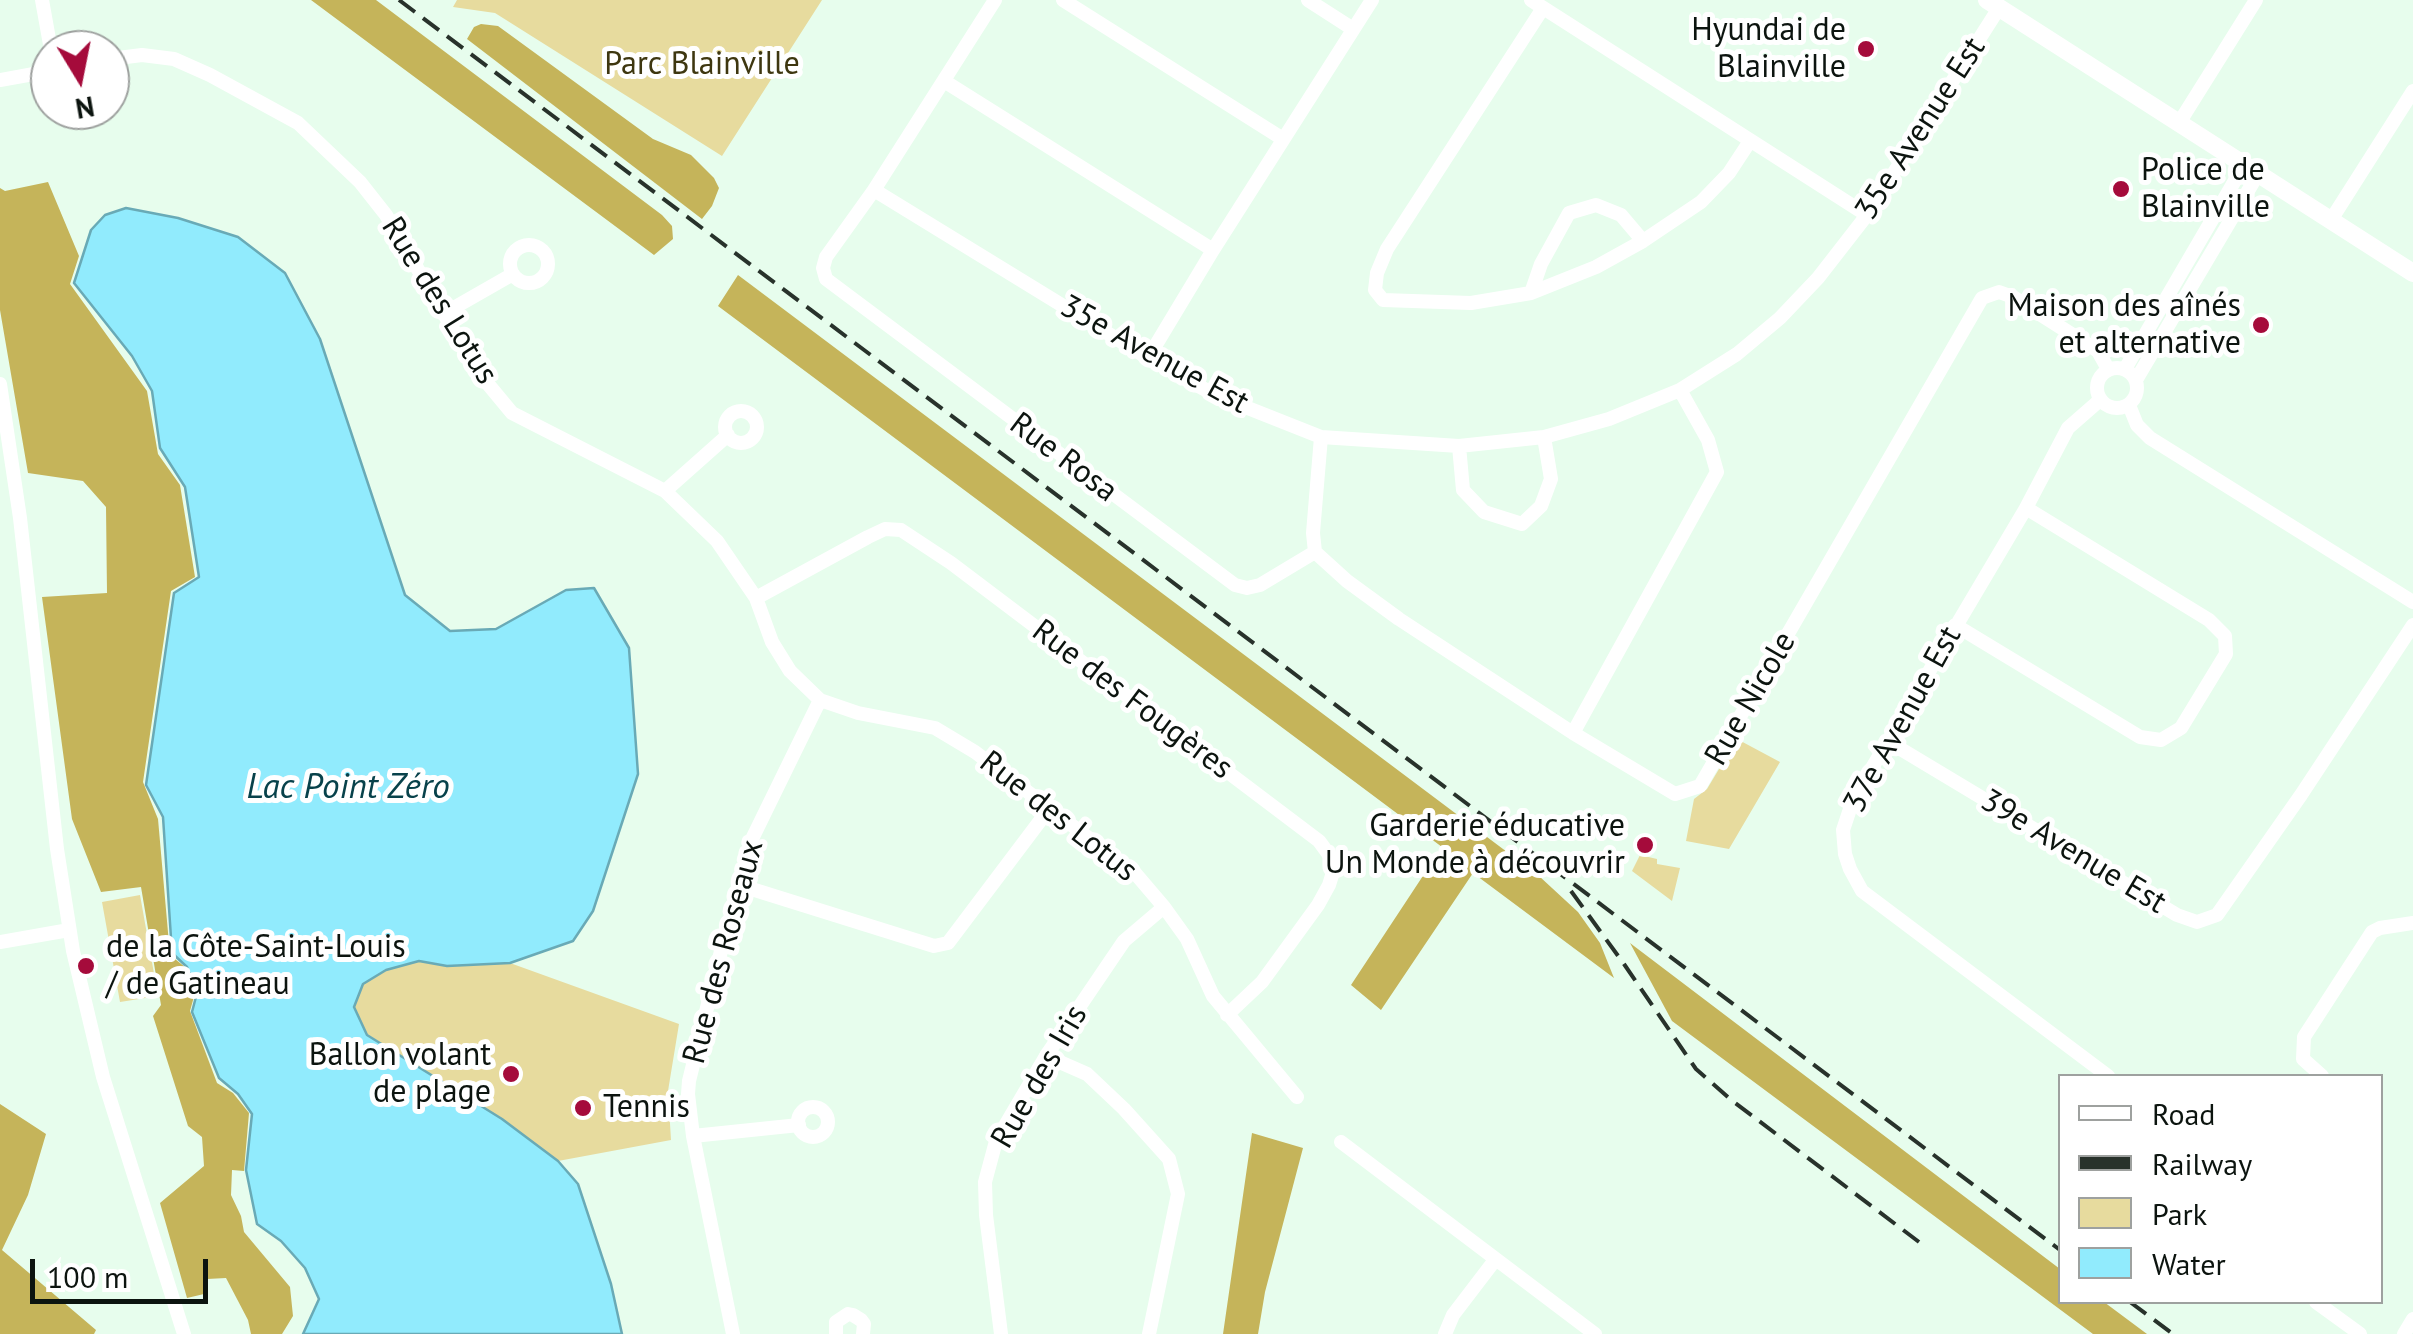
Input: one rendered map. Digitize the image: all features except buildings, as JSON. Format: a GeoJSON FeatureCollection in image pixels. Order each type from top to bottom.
{"type":"FeatureCollection","features":[{"type":"Feature","properties":{"kind":"main road"},"geometry":{"type":"LineString","coordinates":[[1993,4],[2413,273]]}},
{"type":"Feature","properties":{"kind":"street"},"geometry":{"type":"LineString","coordinates":[[42,0],[47,30]]}},
{"type":"Feature","properties":{"kind":"street"},"geometry":{"type":"LineString","coordinates":[[874,190],[995,0]]}},
{"type":"Feature","properties":{"kind":"street"},"geometry":{"type":"LineString","coordinates":[[1063,0],[1283,139]]}},
{"type":"Feature","properties":{"kind":"street"},"geometry":{"type":"LineString","coordinates":[[1308,0],[1353,28]]}},
{"type":"Feature","properties":{"kind":"street"},"geometry":{"type":"LineString","coordinates":[[1148,358],[1372,0]]}},
{"type":"Feature","properties":{"kind":"street"},"geometry":{"type":"LineString","coordinates":[[2179,124],[2256,0]]}},
{"type":"Feature","properties":{"kind":"street"},"geometry":{"type":"LineString","coordinates":[[1750,141],[1701,202],[1596,268],[1531,292],[1471,303],[1383,300],[1375,290],[1376,272],[1387,250],[1537,4],[1867,215]]}},
{"type":"Feature","properties":{"kind":"street","name":"35e Avenue Est"},"geometry":{"type":"LineString","coordinates":[[874,190],[1214,395],[1321,437],[1459,446],[1544,438],[1609,419],[1680,390],[1737,354],[1780,318],[1818,278],[1867,215],[1993,4]]}},
{"type":"Feature","properties":{"kind":"street","name":"Rue des Lotus"},"geometry":{"type":"LineString","coordinates":[[130,56],[174,59],[298,124],[360,182],[386,215],[478,372],[512,412],[664,492],[718,541],[756,598],[772,642],[790,671],[820,700],[858,713],[936,728],[975,752],[1135,873],[1186,939],[1213,996],[1297,1097]]}},
{"type":"Feature","properties":{"kind":"street"},"geometry":{"type":"LineString","coordinates":[[0,80],[30,75]]}},
{"type":"Feature","properties":{"kind":"street"},"geometry":{"type":"LineString","coordinates":[[944,80],[1213,250]]}},
{"type":"Feature","properties":{"kind":"street"},"geometry":{"type":"LineString","coordinates":[[2331,220],[2413,90]]}},
{"type":"Feature","properties":{"kind":"street"},"geometry":{"type":"LineString","coordinates":[[2131,375],[2108,369],[2097,384],[2100,400],[2113,408],[2129,405],[2135,398],[2138,390],[2131,375],[2172,285],[2251,169]]}},
{"type":"Feature","properties":{"kind":"street"},"geometry":{"type":"LineString","coordinates":[[2131,375],[2186,294],[2251,169]]}},
{"type":"Feature","properties":{"kind":"street","name":"Rue Rosa"},"geometry":{"type":"LineString","coordinates":[[874,190],[826,257],[824,273],[832,285],[1234,585],[1260,585],[1315,552]]}},
{"type":"Feature","properties":{"kind":"street"},"geometry":{"type":"LineString","coordinates":[[1531,292],[1541,264],[1569,213],[1596,205],[1621,215],[1642,241]]}},
{"type":"Feature","properties":{"kind":"street"},"geometry":{"type":"LineString","coordinates":[[443,314],[512,274]]}},
{"type":"Feature","properties":{"kind":"street"},"geometry":{"type":"LineString","coordinates":[[2172,285],[2186,294]]}},
{"type":"Feature","properties":{"kind":"street","name":"Rue Nicole"},"geometry":{"type":"LineString","coordinates":[[1315,552],[1400,619],[1676,794],[1700,786],[1982,298],[1999,292],[2013,297],[2098,352],[2108,369]]}},
{"type":"Feature","properties":{"kind":"street"},"geometry":{"type":"LineString","coordinates":[[0,384],[20,518],[56,838],[78,977],[103,1077],[184,1334]]}},
{"type":"Feature","properties":{"kind":"street"},"geometry":{"type":"LineString","coordinates":[[1573,732],[1717,472],[1708,440],[1680,390]]}},
{"type":"Feature","properties":{"kind":"street","name":"37e Avenue Est"},"geometry":{"type":"LineString","coordinates":[[2100,400],[2068,428],[2026,508],[1852,800],[1843,830],[1845,854],[1862,891],[2105,1074]]}},
{"type":"Feature","properties":{"kind":"street"},"geometry":{"type":"LineString","coordinates":[[2129,405],[2137,424],[2150,438],[2413,602]]}},
{"type":"Feature","properties":{"kind":"street"},"geometry":{"type":"LineString","coordinates":[[664,492],[728,436]]}},
{"type":"Feature","properties":{"kind":"street"},"geometry":{"type":"LineString","coordinates":[[1315,552],[1313,532],[1321,437]]}},
{"type":"Feature","properties":{"kind":"street"},"geometry":{"type":"LineString","coordinates":[[1459,446],[1463,490],[1484,512],[1522,524],[1541,506],[1551,480],[1544,438]]}},
{"type":"Feature","properties":{"kind":"street"},"geometry":{"type":"LineString","coordinates":[[1955,625],[2140,737],[2161,740],[2181,728],[2226,654],[2225,636],[2209,620],[2026,508]]}},
{"type":"Feature","properties":{"kind":"street","name":"Rue des Fougères"},"geometry":{"type":"LineString","coordinates":[[756,598],[868,536],[901,530],[1319,841],[1334,870],[1330,885],[1262,982],[1227,1015]]}},
{"type":"Feature","properties":{"kind":"street","name":"39e Avenue Est"},"geometry":{"type":"LineString","coordinates":[[1888,742],[2177,914],[2198,922],[2217,915],[2413,625]]}},
{"type":"Feature","properties":{"kind":"street","name":"Rue des Roseaux"},"geometry":{"type":"LineString","coordinates":[[733,1334],[692,1136],[689,1081],[752,839],[820,700]]}},
{"type":"Feature","properties":{"kind":"street"},"geometry":{"type":"LineString","coordinates":[[742,886],[934,946],[948,943],[1049,808]]}},
{"type":"Feature","properties":{"kind":"street","name":"Rue des Iris"},"geometry":{"type":"LineString","coordinates":[[1001,1334],[986,1215],[986,1182],[996,1141],[1046,1056],[1124,941],[1164,906]]}},
{"type":"Feature","properties":{"kind":"street"},"geometry":{"type":"LineString","coordinates":[[2320,1074],[2303,1058],[2304,1037],[2372,932],[2413,923]]}},
{"type":"Feature","properties":{"kind":"street"},"geometry":{"type":"LineString","coordinates":[[0,942],[69,930]]}},
{"type":"Feature","properties":{"kind":"street"},"geometry":{"type":"LineString","coordinates":[[1046,1056],[1088,1074],[1169,1159],[1178,1194],[1149,1334]]}},
{"type":"Feature","properties":{"kind":"street"},"geometry":{"type":"LineString","coordinates":[[692,1136],[798,1124]]}},
{"type":"Feature","properties":{"kind":"street"},"geometry":{"type":"LineString","coordinates":[[1341,1142],[1595,1334]]}},
{"type":"Feature","properties":{"kind":"street"},"geometry":{"type":"LineString","coordinates":[[1445,1334],[1453,1315],[1495,1260]]}},
{"type":"Feature","properties":{"kind":"street"},"geometry":{"type":"LineString","coordinates":[[2322,1305],[2360,1334]]}},
{"type":"Feature","properties":{"kind":"street"},"geometry":{"type":"LineString","coordinates":[[833,1334],[840,1318],[853,1314],[864,1324],[864,1334]]}},
{"type":"Feature","properties":{"kind":"street"},"geometry":{"type":"LineString","coordinates":[[2404,1334],[2413,1319]]}},
{"type":"Feature","properties":{"kind":"green space","name":"Parc Blainville"},"geometry":{"type":"Polygon","coordinates":[[[457,0],[822,0],[722,156],[495,13],[453,7],[457,0]]]}},
{"type":"Feature","properties":{"kind":"green space"},"geometry":{"type":"Polygon","coordinates":[[[1737,739],[1780,762],[1729,849],[1686,841],[1694,799],[1707,789],[1737,739]]]}},
{"type":"Feature","properties":{"kind":"green space"},"geometry":{"type":"Polygon","coordinates":[[[1640,855],[1657,859],[1657,864],[1680,868],[1672,901],[1632,871],[1640,855]]]}},
{"type":"Feature","properties":{"kind":"green space"},"geometry":{"type":"Polygon","coordinates":[[[140,895],[158,996],[120,1002],[102,902],[140,895]]]}},
{"type":"Feature","properties":{"kind":"green space"},"geometry":{"type":"Polygon","coordinates":[[[419,961],[447,966],[510,963],[679,1024],[668,1091],[671,1140],[558,1161],[502,1119],[367,1034],[354,1007],[363,984],[384,971],[419,961]]]}},
{"type":"Feature","properties":{"kind":"shaded area"},"geometry":{"type":"Polygon","coordinates":[[[311,0],[376,0],[662,215],[672,226],[673,239],[654,255],[311,0]]]}},
{"type":"Feature","properties":{"kind":"shaded area"},"geometry":{"type":"Polygon","coordinates":[[[498,26],[653,139],[691,155],[719,188],[702,219],[467,39],[474,27],[498,26]]]}},
{"type":"Feature","properties":{"kind":"shaded area"},"geometry":{"type":"Polygon","coordinates":[[[48,182],[79,256],[70,284],[147,391],[158,454],[180,485],[195,577],[171,591],[143,782],[158,819],[170,955],[185,967],[195,993],[190,1011],[217,1083],[233,1093],[249,1113],[244,1171],[232,1170],[231,1195],[244,1232],[290,1287],[293,1316],[282,1334],[251,1334],[226,1278],[207,1279],[204,1294],[187,1298],[160,1203],[204,1166],[202,1137],[188,1126],[153,1016],[161,1005],[141,887],[101,892],[72,819],[42,597],[107,593],[106,507],[83,481],[28,473],[0,310],[0,188],[5,191],[48,182]]]}},
{"type":"Feature","properties":{"kind":"shaded area"},"geometry":{"type":"Polygon","coordinates":[[[738,275],[1539,876],[1578,912],[1600,943],[1614,978],[1473,873],[1381,1010],[1351,985],[1442,847],[718,306],[738,275]]]}},
{"type":"Feature","properties":{"kind":"shaded area"},"geometry":{"type":"Polygon","coordinates":[[[1630,943],[2058,1267],[2058,1304],[2107,1304],[2147,1334],[2093,1334],[1672,1021],[1630,943]]]}},
{"type":"Feature","properties":{"kind":"shaded area"},"geometry":{"type":"Polygon","coordinates":[[[0,1104],[46,1134],[28,1195],[2,1250],[96,1330],[94,1334],[0,1334],[0,1104]]]}},
{"type":"Feature","properties":{"kind":"shaded area"},"geometry":{"type":"Polygon","coordinates":[[[1252,1133],[1303,1148],[1265,1292],[1258,1334],[1223,1334],[1252,1133]]]}},
{"type":"Feature","properties":{"kind":"water","name":"Lac Point Zéro"},"geometry":{"type":"Polygon","coordinates":[[[126,208],[178,218],[238,237],[285,273],[320,339],[405,595],[450,631],[496,629],[566,590],[594,588],[629,648],[638,774],[593,911],[573,941],[510,963],[447,966],[419,961],[386,970],[363,984],[354,1007],[367,1035],[502,1119],[558,1161],[578,1184],[611,1284],[622,1334],[303,1334],[319,1299],[305,1268],[281,1241],[257,1224],[246,1170],[252,1114],[238,1094],[219,1078],[192,1012],[197,993],[187,967],[172,953],[163,817],[146,785],[174,593],[199,577],[185,487],[160,448],[152,391],[132,356],[74,283],[91,230],[105,215],[126,208]]]}},
{"type":"Feature","properties":{"kind":"railway"},"geometry":{"type":"LineString","coordinates":[[399,0],[2058,1248]]}},
{"type":"Feature","properties":{"kind":"railway"},"geometry":{"type":"LineString","coordinates":[[1571,891],[1696,1069],[1919,1242]]}},
{"type":"Feature","properties":{"kind":"railway"},"geometry":{"type":"LineString","coordinates":[[2133,1304],[2173,1334]]}},
{"type":"Feature","properties":{"kind":"place","name":"Hyundai de Blainville"},"geometry":{"type":"Point","coordinates":[1866,49]}},
{"type":"Feature","properties":{"kind":"place","name":"Police de Blainville"},"geometry":{"type":"Point","coordinates":[2121,189]}},
{"type":"Feature","properties":{"kind":"place","name":"Maison des aînés et alternative"},"geometry":{"type":"Point","coordinates":[2261,325]}},
{"type":"Feature","properties":{"kind":"place","name":"Garderie éducative Un Monde à découvrir"},"geometry":{"type":"Point","coordinates":[1645,845]}},
{"type":"Feature","properties":{"kind":"place","name":"de la Côte-Saint-Louis / de Gatineau"},"geometry":{"type":"Point","coordinates":[86,966]}},
{"type":"Feature","properties":{"kind":"place","name":"Ballon volant de plage"},"geometry":{"type":"Point","coordinates":[511,1074]}},
{"type":"Feature","properties":{"kind":"place","name":"Tennis"},"geometry":{"type":"Point","coordinates":[583,1108]}}]}
